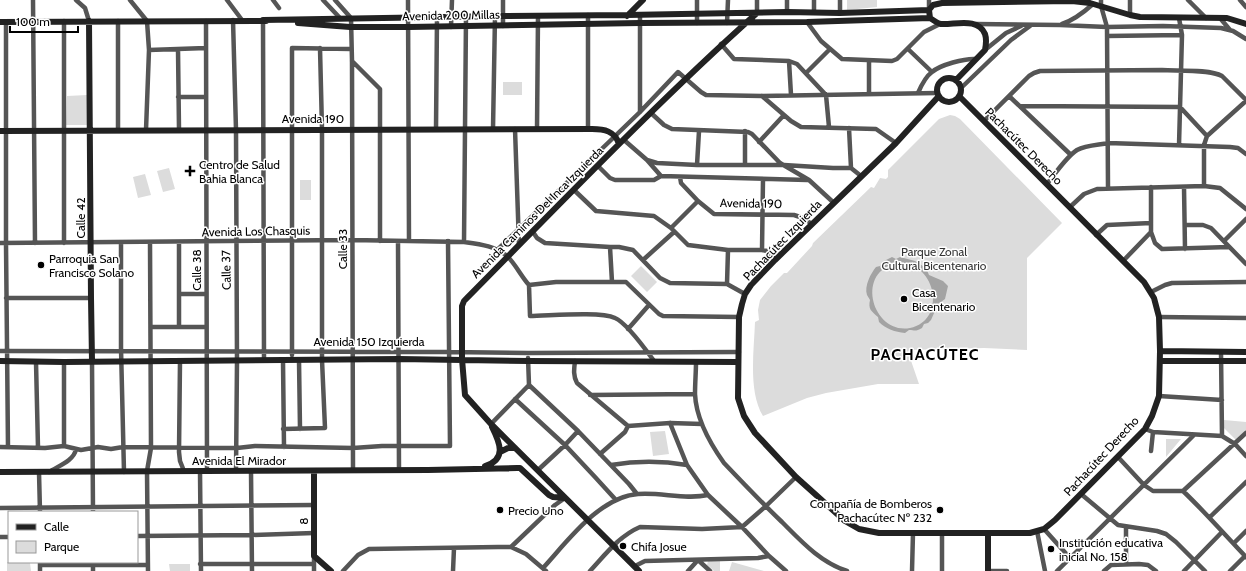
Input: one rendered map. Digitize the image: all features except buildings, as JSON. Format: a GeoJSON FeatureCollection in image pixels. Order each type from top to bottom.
{"type":"FeatureCollection","features":[{"type":"Feature","properties":{"kind":"street"},"geometry":{"type":"LineString","coordinates":[[33,0],[35,243]]}},
{"type":"Feature","properties":{"kind":"street","name":"Calle 42"},"geometry":{"type":"LineString","coordinates":[[76,0],[85,8],[90,21],[93,510]]}},
{"type":"Feature","properties":{"kind":"street"},"geometry":{"type":"LineString","coordinates":[[227,0],[242,20]]}},
{"type":"Feature","properties":{"kind":"street"},"geometry":{"type":"LineString","coordinates":[[273,0],[279,8]]}},
{"type":"Feature","properties":{"kind":"street"},"geometry":{"type":"LineString","coordinates":[[323,0],[340,18]]}},
{"type":"Feature","properties":{"kind":"street"},"geometry":{"type":"LineString","coordinates":[[335,0],[351,18]]}},
{"type":"Feature","properties":{"kind":"street"},"geometry":{"type":"LineString","coordinates":[[408,0],[409,241]]}},
{"type":"Feature","properties":{"kind":"street"},"geometry":{"type":"LineString","coordinates":[[451,27],[452,0]]}},
{"type":"Feature","properties":{"kind":"street"},"geometry":{"type":"LineString","coordinates":[[503,0],[503,26]]}},
{"type":"Feature","properties":{"kind":"street"},"geometry":{"type":"LineString","coordinates":[[619,24],[642,0]]}},
{"type":"Feature","properties":{"kind":"street"},"geometry":{"type":"LineString","coordinates":[[697,0],[697,23]]}},
{"type":"Feature","properties":{"kind":"street"},"geometry":{"type":"LineString","coordinates":[[727,23],[728,0]]}},
{"type":"Feature","properties":{"kind":"street"},"geometry":{"type":"LineString","coordinates":[[756,0],[756,12]]}},
{"type":"Feature","properties":{"kind":"street"},"geometry":{"type":"LineString","coordinates":[[787,0],[787,12]]}},
{"type":"Feature","properties":{"kind":"street"},"geometry":{"type":"LineString","coordinates":[[814,0],[814,12]]}},
{"type":"Feature","properties":{"kind":"street"},"geometry":{"type":"LineString","coordinates":[[840,0],[840,13]]}},
{"type":"Feature","properties":{"kind":"street"},"geometry":{"type":"LineString","coordinates":[[929,0],[930,18],[940,24]]}},
{"type":"Feature","properties":{"kind":"street"},"geometry":{"type":"LineString","coordinates":[[1130,0],[1130,15]]}},
{"type":"Feature","properties":{"kind":"street"},"geometry":{"type":"LineString","coordinates":[[1188,0],[1206,18]]}},
{"type":"Feature","properties":{"kind":"street"},"geometry":{"type":"LineString","coordinates":[[1240,0],[1246,6]]}},
{"type":"Feature","properties":{"kind":"street"},"geometry":{"type":"LineString","coordinates":[[132,1],[147,21],[148,50],[146,130]]}},
{"type":"Feature","properties":{"kind":"street","name":"Avenida 200 Millas"},"geometry":{"type":"LineString","coordinates":[[3,22],[206,21],[466,16],[588,16],[756,12],[840,13],[929,10],[937,3],[958,1],[1072,1],[1093,4],[1101,3],[1130,15],[1140,17],[1220,18],[1232,19],[1246,24]]}},
{"type":"Feature","properties":{"kind":"street"},"geometry":{"type":"LineString","coordinates":[[1101,3],[1107,27],[1108,188]]}},
{"type":"Feature","properties":{"kind":"street"},"geometry":{"type":"LineString","coordinates":[[1060,25],[1071,21],[1093,4]]}},
{"type":"Feature","properties":{"kind":"street","name":"Avenida Caminos Del Inca Izquierda"},"geometry":{"type":"LineString","coordinates":[[637,569],[491,424],[465,395],[462,359],[463,304],[621,142],[721,44],[756,12]]}},
{"type":"Feature","properties":{"kind":"street"},"geometry":{"type":"LineString","coordinates":[[640,15],[640,112]]}},
{"type":"Feature","properties":{"kind":"street"},"geometry":{"type":"LineString","coordinates":[[464,242],[466,16]]}},
{"type":"Feature","properties":{"kind":"street"},"geometry":{"type":"LineString","coordinates":[[493,129],[495,16]]}},
{"type":"Feature","properties":{"kind":"street"},"geometry":{"type":"LineString","coordinates":[[537,129],[538,16]]}},
{"type":"Feature","properties":{"kind":"street"},"geometry":{"type":"LineString","coordinates":[[588,16],[588,129]]}},
{"type":"Feature","properties":{"kind":"street"},"geometry":{"type":"LineString","coordinates":[[436,129],[437,17]]}},
{"type":"Feature","properties":{"kind":"street","name":"Calle 33"},"geometry":{"type":"LineString","coordinates":[[351,18],[353,470]]}},
{"type":"Feature","properties":{"kind":"street","name":"Avenida 200 Millas"},"geometry":{"type":"LineString","coordinates":[[264,20],[350,27],[466,27],[640,23],[807,22],[930,18]]}},
{"type":"Feature","properties":{"kind":"street"},"geometry":{"type":"LineString","coordinates":[[1178,145],[1182,35],[1179,18]]}},
{"type":"Feature","properties":{"kind":"street"},"geometry":{"type":"LineString","coordinates":[[1220,18],[1230,30]]}},
{"type":"Feature","properties":{"kind":"street","name":"Calle 37"},"geometry":{"type":"LineString","coordinates":[[233,20],[236,130],[236,471]]}},
{"type":"Feature","properties":{"kind":"street"},"geometry":{"type":"LineString","coordinates":[[264,20],[264,360]]}},
{"type":"Feature","properties":{"kind":"street"},"geometry":{"type":"LineString","coordinates":[[64,21],[64,243]]}},
{"type":"Feature","properties":{"kind":"street"},"geometry":{"type":"LineString","coordinates":[[118,21],[118,130]]}},
{"type":"Feature","properties":{"kind":"street","name":"Calle 38"},"geometry":{"type":"LineString","coordinates":[[206,21],[207,471]]}},
{"type":"Feature","properties":{"kind":"street"},"geometry":{"type":"LineString","coordinates":[[3,22],[3,130],[6,244],[8,447]]}},
{"type":"Feature","properties":{"kind":"street"},"geometry":{"type":"LineString","coordinates":[[807,22],[821,41],[842,59],[869,61],[892,61],[897,59],[924,32],[940,24],[1181,27],[1230,30],[1246,39]]}},
{"type":"Feature","properties":{"kind":"street"},"geometry":{"type":"LineString","coordinates":[[974,24],[981,28],[986,36],[984,50]]}},
{"type":"Feature","properties":{"kind":"street"},"geometry":{"type":"LineString","coordinates":[[956,80],[984,50],[1006,33],[1024,25]]}},
{"type":"Feature","properties":{"kind":"street"},"geometry":{"type":"LineString","coordinates":[[686,79],[706,95],[791,96],[918,93],[937,95],[947,102],[954,101],[960,96],[961,88],[1011,40],[1028,27],[1034,25]]}},
{"type":"Feature","properties":{"kind":"street"},"geometry":{"type":"LineString","coordinates":[[1107,36],[1182,35]]}},
{"type":"Feature","properties":{"kind":"street"},"geometry":{"type":"LineString","coordinates":[[721,44],[734,58],[789,61],[797,64],[826,95],[829,127]]}},
{"type":"Feature","properties":{"kind":"street"},"geometry":{"type":"LineString","coordinates":[[148,50],[206,48]]}},
{"type":"Feature","properties":{"kind":"street"},"geometry":{"type":"LineString","coordinates":[[292,361],[292,48],[351,49]]}},
{"type":"Feature","properties":{"kind":"street"},"geometry":{"type":"LineString","coordinates":[[283,429],[325,428],[322,360],[322,129],[320,48]]}},
{"type":"Feature","properties":{"kind":"street"},"geometry":{"type":"LineString","coordinates":[[178,49],[178,130]]}},
{"type":"Feature","properties":{"kind":"street"},"geometry":{"type":"LineString","coordinates":[[806,73],[830,49]]}},
{"type":"Feature","properties":{"kind":"street"},"geometry":{"type":"LineString","coordinates":[[908,49],[932,72]]}},
{"type":"Feature","properties":{"kind":"street"},"geometry":{"type":"LineString","coordinates":[[918,93],[923,83],[932,72],[949,64],[976,59]]}},
{"type":"Feature","properties":{"kind":"street"},"geometry":{"type":"LineString","coordinates":[[352,61],[380,89],[380,241]]}},
{"type":"Feature","properties":{"kind":"street"},"geometry":{"type":"LineString","coordinates":[[789,61],[791,96]]}},
{"type":"Feature","properties":{"kind":"street"},"geometry":{"type":"LineString","coordinates":[[869,61],[869,93]]}},
{"type":"Feature","properties":{"kind":"street"},"geometry":{"type":"LineString","coordinates":[[984,121],[1029,76],[1040,71],[1107,70],[1218,73],[1246,101],[1207,136],[1204,145],[1204,186]]}},
{"type":"Feature","properties":{"kind":"street","name":"Avenida Caminos Del Inca Izquierda"},"geometry":{"type":"LineString","coordinates":[[498,250],[640,112],[678,72],[686,79]]}},
{"type":"Feature","properties":{"kind":"street"},"geometry":{"type":"LineString","coordinates":[[937,95],[938,83],[944,79],[950,78],[956,80],[961,88]]}},
{"type":"Feature","properties":{"kind":"street","name":"Pachacútec Izquierda"},"geometry":{"type":"LineString","coordinates":[[913,533],[879,533],[859,529],[844,520],[796,477],[755,433],[744,416],[738,398],[739,317],[745,294],[751,285],[896,143],[937,95]]}},
{"type":"Feature","properties":{"kind":"street"},"geometry":{"type":"LineString","coordinates":[[762,96],[794,123],[801,127],[876,129],[896,143]]}},
{"type":"Feature","properties":{"kind":"street","name":"Pachacútec Derecho"},"geometry":{"type":"LineString","coordinates":[[913,533],[1024,534],[1044,528],[1055,520],[1145,429],[1152,416],[1159,396],[1159,317],[1151,292],[1124,260],[1096,235],[960,96]]}},
{"type":"Feature","properties":{"kind":"street"},"geometry":{"type":"LineString","coordinates":[[1009,96],[1071,155]]}},
{"type":"Feature","properties":{"kind":"street"},"geometry":{"type":"LineString","coordinates":[[178,98],[206,97]]}},
{"type":"Feature","properties":{"kind":"street"},"geometry":{"type":"LineString","coordinates":[[1020,106],[1107,108],[1180,107],[1207,136]]}},
{"type":"Feature","properties":{"kind":"street"},"geometry":{"type":"LineString","coordinates":[[651,113],[668,128],[699,131],[745,131],[752,134],[780,162],[809,180],[834,203]]}},
{"type":"Feature","properties":{"kind":"street"},"geometry":{"type":"LineString","coordinates":[[759,142],[784,115]]}},
{"type":"Feature","properties":{"kind":"street"},"geometry":{"type":"LineString","coordinates":[[849,128],[851,168]]}},
{"type":"Feature","properties":{"kind":"street"},"geometry":{"type":"LineString","coordinates":[[514,129],[519,245]]}},
{"type":"Feature","properties":{"kind":"street","name":"Avenida 190"},"geometry":{"type":"LineString","coordinates":[[3,130],[588,129],[607,130],[615,136]]}},
{"type":"Feature","properties":{"kind":"street"},"geometry":{"type":"LineString","coordinates":[[697,165],[699,131]]}},
{"type":"Feature","properties":{"kind":"street"},"geometry":{"type":"LineString","coordinates":[[745,131],[745,165]]}},
{"type":"Feature","properties":{"kind":"street"},"geometry":{"type":"LineString","coordinates":[[615,136],[647,160],[661,176]]}},
{"type":"Feature","properties":{"kind":"street"},"geometry":{"type":"LineString","coordinates":[[1047,184],[1077,150],[1108,143],[1204,145],[1238,148],[1246,154]]}},
{"type":"Feature","properties":{"kind":"street"},"geometry":{"type":"LineString","coordinates":[[647,160],[657,163],[697,165],[784,165],[851,168],[861,176]]}},
{"type":"Feature","properties":{"kind":"street"},"geometry":{"type":"LineString","coordinates":[[598,166],[610,178],[616,180],[654,180],[661,176],[680,176],[809,180]]}},
{"type":"Feature","properties":{"kind":"street","name":"Avenida 190"},"geometry":{"type":"LineString","coordinates":[[680,176],[681,183],[711,213],[717,215],[764,214],[799,216],[812,224]]}},
{"type":"Feature","properties":{"kind":"street"},"geometry":{"type":"LineString","coordinates":[[762,250],[764,214],[763,179]]}},
{"type":"Feature","properties":{"kind":"street"},"geometry":{"type":"LineString","coordinates":[[1070,207],[1090,191],[1108,188],[1204,186],[1220,188],[1246,208]]}},
{"type":"Feature","properties":{"kind":"street"},"geometry":{"type":"LineString","coordinates":[[1151,187],[1151,232],[1155,243],[1162,248],[1185,249],[1229,247]]}},
{"type":"Feature","properties":{"kind":"street"},"geometry":{"type":"LineString","coordinates":[[1184,187],[1185,249]]}},
{"type":"Feature","properties":{"kind":"street"},"geometry":{"type":"LineString","coordinates":[[574,190],[596,211],[649,214],[661,219],[688,245],[728,250],[762,250],[767,251],[775,260]]}},
{"type":"Feature","properties":{"kind":"street"},"geometry":{"type":"LineString","coordinates":[[671,228],[698,200]]}},
{"type":"Feature","properties":{"kind":"street"},"geometry":{"type":"LineString","coordinates":[[1224,241],[1246,219]]}},
{"type":"Feature","properties":{"kind":"street"},"geometry":{"type":"LineString","coordinates":[[1096,235],[1107,225],[1151,223]]}},
{"type":"Feature","properties":{"kind":"street"},"geometry":{"type":"LineString","coordinates":[[1185,225],[1203,225],[1211,228],[1246,262],[1246,264]]}},
{"type":"Feature","properties":{"kind":"street"},"geometry":{"type":"LineString","coordinates":[[533,232],[537,238],[545,243],[610,248],[619,247],[633,250],[660,278],[670,283],[727,284],[745,294]]}},
{"type":"Feature","properties":{"kind":"street"},"geometry":{"type":"LineString","coordinates":[[643,260],[674,232]]}},
{"type":"Feature","properties":{"kind":"street"},"geometry":{"type":"LineString","coordinates":[[1124,260],[1151,232]]}},
{"type":"Feature","properties":{"kind":"street","name":"Avenida Los Chasquis"},"geometry":{"type":"LineString","coordinates":[[0,244],[352,240],[448,241],[477,243],[498,250],[508,257],[529,285]]}},
{"type":"Feature","properties":{"kind":"street"},"geometry":{"type":"LineString","coordinates":[[398,241],[399,470]]}},
{"type":"Feature","properties":{"kind":"street"},"geometry":{"type":"LineString","coordinates":[[0,447],[38,448],[64,446],[76,449],[98,447],[111,449],[123,447],[237,448],[255,446],[353,448],[382,446],[450,446],[448,241]]}},
{"type":"Feature","properties":{"kind":"street"},"geometry":{"type":"LineString","coordinates":[[148,571],[147,471],[151,448],[150,242]]}},
{"type":"Feature","properties":{"kind":"street"},"geometry":{"type":"LineString","coordinates":[[179,242],[179,327]]}},
{"type":"Feature","properties":{"kind":"street"},"geometry":{"type":"LineString","coordinates":[[122,243],[121,351],[124,472]]}},
{"type":"Feature","properties":{"kind":"street"},"geometry":{"type":"LineString","coordinates":[[610,248],[612,282]]}},
{"type":"Feature","properties":{"kind":"street"},"geometry":{"type":"LineString","coordinates":[[727,284],[728,250]]}},
{"type":"Feature","properties":{"kind":"street"},"geometry":{"type":"LineString","coordinates":[[654,361],[628,329],[616,318],[603,315],[530,316],[529,285],[556,282],[626,282],[659,314],[664,316],[739,317]]}},
{"type":"Feature","properties":{"kind":"street"},"geometry":{"type":"LineString","coordinates":[[1151,292],[1172,283],[1246,282]]}},
{"type":"Feature","properties":{"kind":"street"},"geometry":{"type":"LineString","coordinates":[[179,294],[206,294]]}},
{"type":"Feature","properties":{"kind":"street"},"geometry":{"type":"LineString","coordinates":[[6,298],[91,298]]}},
{"type":"Feature","properties":{"kind":"street"},"geometry":{"type":"LineString","coordinates":[[628,329],[649,304]]}},
{"type":"Feature","properties":{"kind":"street"},"geometry":{"type":"LineString","coordinates":[[1159,317],[1246,318]]}},
{"type":"Feature","properties":{"kind":"street"},"geometry":{"type":"LineString","coordinates":[[150,327],[206,327]]}},
{"type":"Feature","properties":{"kind":"street","name":"Avenida 150 Izquierda"},"geometry":{"type":"LineString","coordinates":[[0,351],[528,353],[738,352]]}},
{"type":"Feature","properties":{"kind":"street"},"geometry":{"type":"LineString","coordinates":[[1160,351],[1246,352]]}},
{"type":"Feature","properties":{"kind":"street"},"geometry":{"type":"LineString","coordinates":[[1221,352],[1222,436]]}},
{"type":"Feature","properties":{"kind":"street"},"geometry":{"type":"LineString","coordinates":[[528,353],[529,385],[578,431],[637,494]]}},
{"type":"Feature","properties":{"kind":"street","name":"Avenida 150 Izquierda"},"geometry":{"type":"LineString","coordinates":[[0,361],[122,362],[180,360],[292,361],[462,359],[528,361],[738,362]]}},
{"type":"Feature","properties":{"kind":"street"},"geometry":{"type":"LineString","coordinates":[[180,360],[179,447],[180,461],[184,471]]}},
{"type":"Feature","properties":{"kind":"street"},"geometry":{"type":"LineString","coordinates":[[283,360],[284,447]]}},
{"type":"Feature","properties":{"kind":"street"},"geometry":{"type":"LineString","coordinates":[[299,360],[300,429]]}},
{"type":"Feature","properties":{"kind":"street"},"geometry":{"type":"LineString","coordinates":[[575,361],[574,378],[577,383],[628,426],[670,423],[702,424]]}},
{"type":"Feature","properties":{"kind":"street"},"geometry":{"type":"LineString","coordinates":[[1160,361],[1246,361]]}},
{"type":"Feature","properties":{"kind":"street"},"geometry":{"type":"LineString","coordinates":[[36,362],[38,448]]}},
{"type":"Feature","properties":{"kind":"street"},"geometry":{"type":"LineString","coordinates":[[64,362],[64,446]]}},
{"type":"Feature","properties":{"kind":"street"},"geometry":{"type":"LineString","coordinates":[[696,362],[695,394],[697,410],[714,449],[724,462],[766,506],[814,553],[844,570]]}},
{"type":"Feature","properties":{"kind":"street"},"geometry":{"type":"LineString","coordinates":[[491,424],[529,385]]}},
{"type":"Feature","properties":{"kind":"street"},"geometry":{"type":"LineString","coordinates":[[590,395],[695,394]]}},
{"type":"Feature","properties":{"kind":"street"},"geometry":{"type":"LineString","coordinates":[[1159,396],[1222,400]]}},
{"type":"Feature","properties":{"kind":"street"},"geometry":{"type":"LineString","coordinates":[[516,399],[565,445],[616,500]]}},
{"type":"Feature","properties":{"kind":"street"},"geometry":{"type":"LineString","coordinates":[[670,423],[687,465],[708,495],[786,571]]}},
{"type":"Feature","properties":{"kind":"street","name":"Avenida Caminos Del Inca Izquierda"},"geometry":{"type":"LineString","coordinates":[[491,424],[497,438],[499,455],[502,464],[508,468],[520,468],[544,492],[553,497],[565,498]]}},
{"type":"Feature","properties":{"kind":"street"},"geometry":{"type":"LineString","coordinates":[[600,454],[625,432],[628,426]]}},
{"type":"Feature","properties":{"kind":"street"},"geometry":{"type":"LineString","coordinates":[[1145,429],[1154,432],[1222,436],[1227,438],[1246,456]]}},
{"type":"Feature","properties":{"kind":"street"},"geometry":{"type":"LineString","coordinates":[[538,470],[578,431]]}},
{"type":"Feature","properties":{"kind":"street"},"geometry":{"type":"LineString","coordinates":[[1151,451],[1154,432]]}},
{"type":"Feature","properties":{"kind":"street"},"geometry":{"type":"LineString","coordinates":[[1118,457],[1144,485],[1153,491],[1183,491],[1246,433]]}},
{"type":"Feature","properties":{"kind":"street"},"geometry":{"type":"LineString","coordinates":[[1057,571],[1194,435]]}},
{"type":"Feature","properties":{"kind":"street","name":"Avenida El Mirador"},"geometry":{"type":"LineString","coordinates":[[479,468],[488,465],[508,448],[516,448]]}},
{"type":"Feature","properties":{"kind":"street"},"geometry":{"type":"LineString","coordinates":[[49,472],[67,461],[75,454],[76,449]]}},
{"type":"Feature","properties":{"kind":"street"},"geometry":{"type":"LineString","coordinates":[[611,465],[625,462],[675,463],[687,465]]}},
{"type":"Feature","properties":{"kind":"street","name":"Avenida El Mirador"},"geometry":{"type":"LineString","coordinates":[[0,472],[508,468]]}},
{"type":"Feature","properties":{"kind":"street","name":"8"},"geometry":{"type":"LineString","coordinates":[[314,470],[314,571]]}},
{"type":"Feature","properties":{"kind":"street"},"geometry":{"type":"LineString","coordinates":[[200,471],[201,571]]}},
{"type":"Feature","properties":{"kind":"street"},"geometry":{"type":"LineString","coordinates":[[251,471],[252,571]]}},
{"type":"Feature","properties":{"kind":"street"},"geometry":{"type":"LineString","coordinates":[[39,472],[40,510]]}},
{"type":"Feature","properties":{"kind":"street"},"geometry":{"type":"LineString","coordinates":[[590,571],[617,542],[630,531],[640,527],[702,529],[742,527],[796,477]]}},
{"type":"Feature","properties":{"kind":"street"},"geometry":{"type":"LineString","coordinates":[[1210,517],[1246,482]]}},
{"type":"Feature","properties":{"kind":"street"},"geometry":{"type":"LineString","coordinates":[[544,492],[549,489],[550,483]]}},
{"type":"Feature","properties":{"kind":"street"},"geometry":{"type":"LineString","coordinates":[[1183,491],[1210,517],[1222,532],[1246,556],[1230,571]]}},
{"type":"Feature","properties":{"kind":"street"},"geometry":{"type":"LineString","coordinates":[[343,571],[358,555],[369,549],[511,547],[526,554],[545,570],[588,520],[616,500],[637,494],[697,498],[708,495]]}},
{"type":"Feature","properties":{"kind":"street"},"geometry":{"type":"LineString","coordinates":[[1081,494],[1118,525],[1126,528],[1157,531],[1166,534],[1205,571]]}},
{"type":"Feature","properties":{"kind":"street"},"geometry":{"type":"LineString","coordinates":[[511,547],[555,505],[565,498]]}},
{"type":"Feature","properties":{"kind":"street"},"geometry":{"type":"LineString","coordinates":[[0,508],[93,510],[147,507],[251,507],[314,505]]}},
{"type":"Feature","properties":{"kind":"street"},"geometry":{"type":"LineString","coordinates":[[1044,528],[1070,558]]}},
{"type":"Feature","properties":{"kind":"street"},"geometry":{"type":"LineString","coordinates":[[1126,528],[1126,564]]}},
{"type":"Feature","properties":{"kind":"street"},"geometry":{"type":"LineString","coordinates":[[1037,531],[1045,571]]}},
{"type":"Feature","properties":{"kind":"street"},"geometry":{"type":"LineString","coordinates":[[1234,544],[1246,531]]}},
{"type":"Feature","properties":{"kind":"street"},"geometry":{"type":"LineString","coordinates":[[1184,571],[1222,532]]}},
{"type":"Feature","properties":{"kind":"street"},"geometry":{"type":"LineString","coordinates":[[138,536],[314,533]]}},
{"type":"Feature","properties":{"kind":"street"},"geometry":{"type":"LineString","coordinates":[[912,571],[913,533]]}},
{"type":"Feature","properties":{"kind":"street"},"geometry":{"type":"LineString","coordinates":[[942,534],[942,571]]}},
{"type":"Feature","properties":{"kind":"street"},"geometry":{"type":"LineString","coordinates":[[988,534],[988,571],[1007,571]]}},
{"type":"Feature","properties":{"kind":"street"},"geometry":{"type":"LineString","coordinates":[[454,548],[454,571]]}},
{"type":"Feature","properties":{"kind":"street"},"geometry":{"type":"LineString","coordinates":[[314,556],[331,571]]}},
{"type":"Feature","properties":{"kind":"street"},"geometry":{"type":"LineString","coordinates":[[637,569],[645,561],[758,558],[769,556]]}},
{"type":"Feature","properties":{"kind":"street"},"geometry":{"type":"LineString","coordinates":[[688,571],[698,560]]}},
{"type":"Feature","properties":{"kind":"street"},"geometry":{"type":"LineString","coordinates":[[698,560],[710,571]]}},
{"type":"Feature","properties":{"kind":"street"},"geometry":{"type":"LineString","coordinates":[[40,571],[40,564],[93,566],[148,565]]}},
{"type":"Feature","properties":{"kind":"street"},"geometry":{"type":"LineString","coordinates":[[200,564],[314,564]]}},
{"type":"Feature","properties":{"kind":"street"},"geometry":{"type":"LineString","coordinates":[[1104,571],[1111,565],[1126,564],[1148,565],[1156,571]]}},
{"type":"Feature","properties":{"kind":"green space"},"geometry":{"type":"Polygon","coordinates":[[[847,0],[877,0],[877,7],[847,10],[847,0]]]}},
{"type":"Feature","properties":{"kind":"green space"},"geometry":{"type":"Polygon","coordinates":[[[503,82],[522,82],[522,95],[503,95],[503,82]]]}},
{"type":"Feature","properties":{"kind":"green space"},"geometry":{"type":"Polygon","coordinates":[[[87,95],[87,125],[66,125],[67,96],[87,95]]]}},
{"type":"Feature","properties":{"kind":"green space","name":"Parque Zonal Cultural Bicentenario"},"geometry":{"type":"Polygon","coordinates":[[[950,115],[960,119],[1062,223],[1027,258],[1027,350],[984,348],[909,350],[908,352],[919,384],[878,384],[826,393],[807,398],[763,416],[755,395],[753,370],[755,322],[759,320],[758,310],[760,300],[771,286],[784,273],[787,273],[812,246],[813,243],[871,187],[874,188],[880,178],[886,179],[888,177],[888,170],[939,119],[950,115]]]}},
{"type":"Feature","properties":{"kind":"green space"},"geometry":{"type":"Polygon","coordinates":[[[169,168],[175,189],[163,192],[157,171],[169,168]]]}},
{"type":"Feature","properties":{"kind":"green space"},"geometry":{"type":"Polygon","coordinates":[[[145,174],[151,195],[138,198],[133,177],[145,174]]]}},
{"type":"Feature","properties":{"kind":"green space"},"geometry":{"type":"Polygon","coordinates":[[[300,180],[311,180],[311,200],[300,200],[300,180]]]}},
{"type":"Feature","properties":{"kind":"green space"},"geometry":{"type":"Polygon","coordinates":[[[641,266],[657,282],[647,292],[631,276],[641,266]]]}},
{"type":"Feature","properties":{"kind":"green space"},"geometry":{"type":"Polygon","coordinates":[[[1224,420],[1246,422],[1246,431],[1236,440],[1224,428],[1224,420]]]}},
{"type":"Feature","properties":{"kind":"green space"},"geometry":{"type":"Polygon","coordinates":[[[665,431],[669,454],[653,456],[650,432],[665,431]]]}},
{"type":"Feature","properties":{"kind":"green space"},"geometry":{"type":"Polygon","coordinates":[[[1166,439],[1181,439],[1166,457],[1166,439]]]}},
{"type":"Feature","properties":{"kind":"green space"},"geometry":{"type":"Polygon","coordinates":[[[708,561],[720,561],[720,571],[714,571],[707,565],[708,561]]]}},
{"type":"Feature","properties":{"kind":"green space"},"geometry":{"type":"Polygon","coordinates":[[[7,562],[30,563],[31,571],[7,571],[7,562]]]}},
{"type":"Feature","properties":{"kind":"green space"},"geometry":{"type":"Polygon","coordinates":[[[732,562],[764,571],[729,571],[732,562]]]}},
{"type":"Feature","properties":{"kind":"green space"},"geometry":{"type":"Polygon","coordinates":[[[169,564],[190,564],[190,571],[170,571],[169,564]]]}},
{"type":"Feature","properties":{"kind":"shaded area"},"geometry":{"type":"Polygon","coordinates":[[[892,257],[896,259],[900,257],[915,261],[926,268],[929,275],[943,281],[948,286],[945,299],[938,304],[931,320],[924,324],[922,328],[909,330],[905,333],[891,330],[879,322],[878,317],[871,310],[869,306],[870,300],[867,295],[866,288],[870,276],[876,267],[880,266],[882,262],[892,257]],[[897,263],[884,269],[876,278],[872,289],[874,302],[878,313],[886,322],[897,328],[910,328],[922,323],[929,314],[933,303],[932,291],[928,280],[921,271],[910,265],[897,263]]]}},
{"type":"Feature","properties":{"kind":"place","name":"Centro de Salud Bahia Blanca"},"geometry":{"type":"Point","coordinates":[190,171]}},
{"type":"Feature","properties":{"kind":"place","name":"Parroquia San Francisco Solano"},"geometry":{"type":"Point","coordinates":[41,265]}},
{"type":"Feature","properties":{"kind":"place","name":"Casa Bicentenario"},"geometry":{"type":"Point","coordinates":[904,299]}},
{"type":"Feature","properties":{"kind":"place","name":"Precio Uno"},"geometry":{"type":"Point","coordinates":[500,510]}},
{"type":"Feature","properties":{"kind":"place","name":"Compañía de Bomberos Pachacútec Nº 232"},"geometry":{"type":"Point","coordinates":[940,510]}},
{"type":"Feature","properties":{"kind":"place","name":"Chifa Josue"},"geometry":{"type":"Point","coordinates":[623,546]}},
{"type":"Feature","properties":{"kind":"place","name":"Institución educativa inicial No. 158"},"geometry":{"type":"Point","coordinates":[1051,549]}},
{"type":"Feature","properties":{"kind":"district","name":"PACHACÚTEC"},"geometry":{"type":"Point","coordinates":[925,354]}}]}
